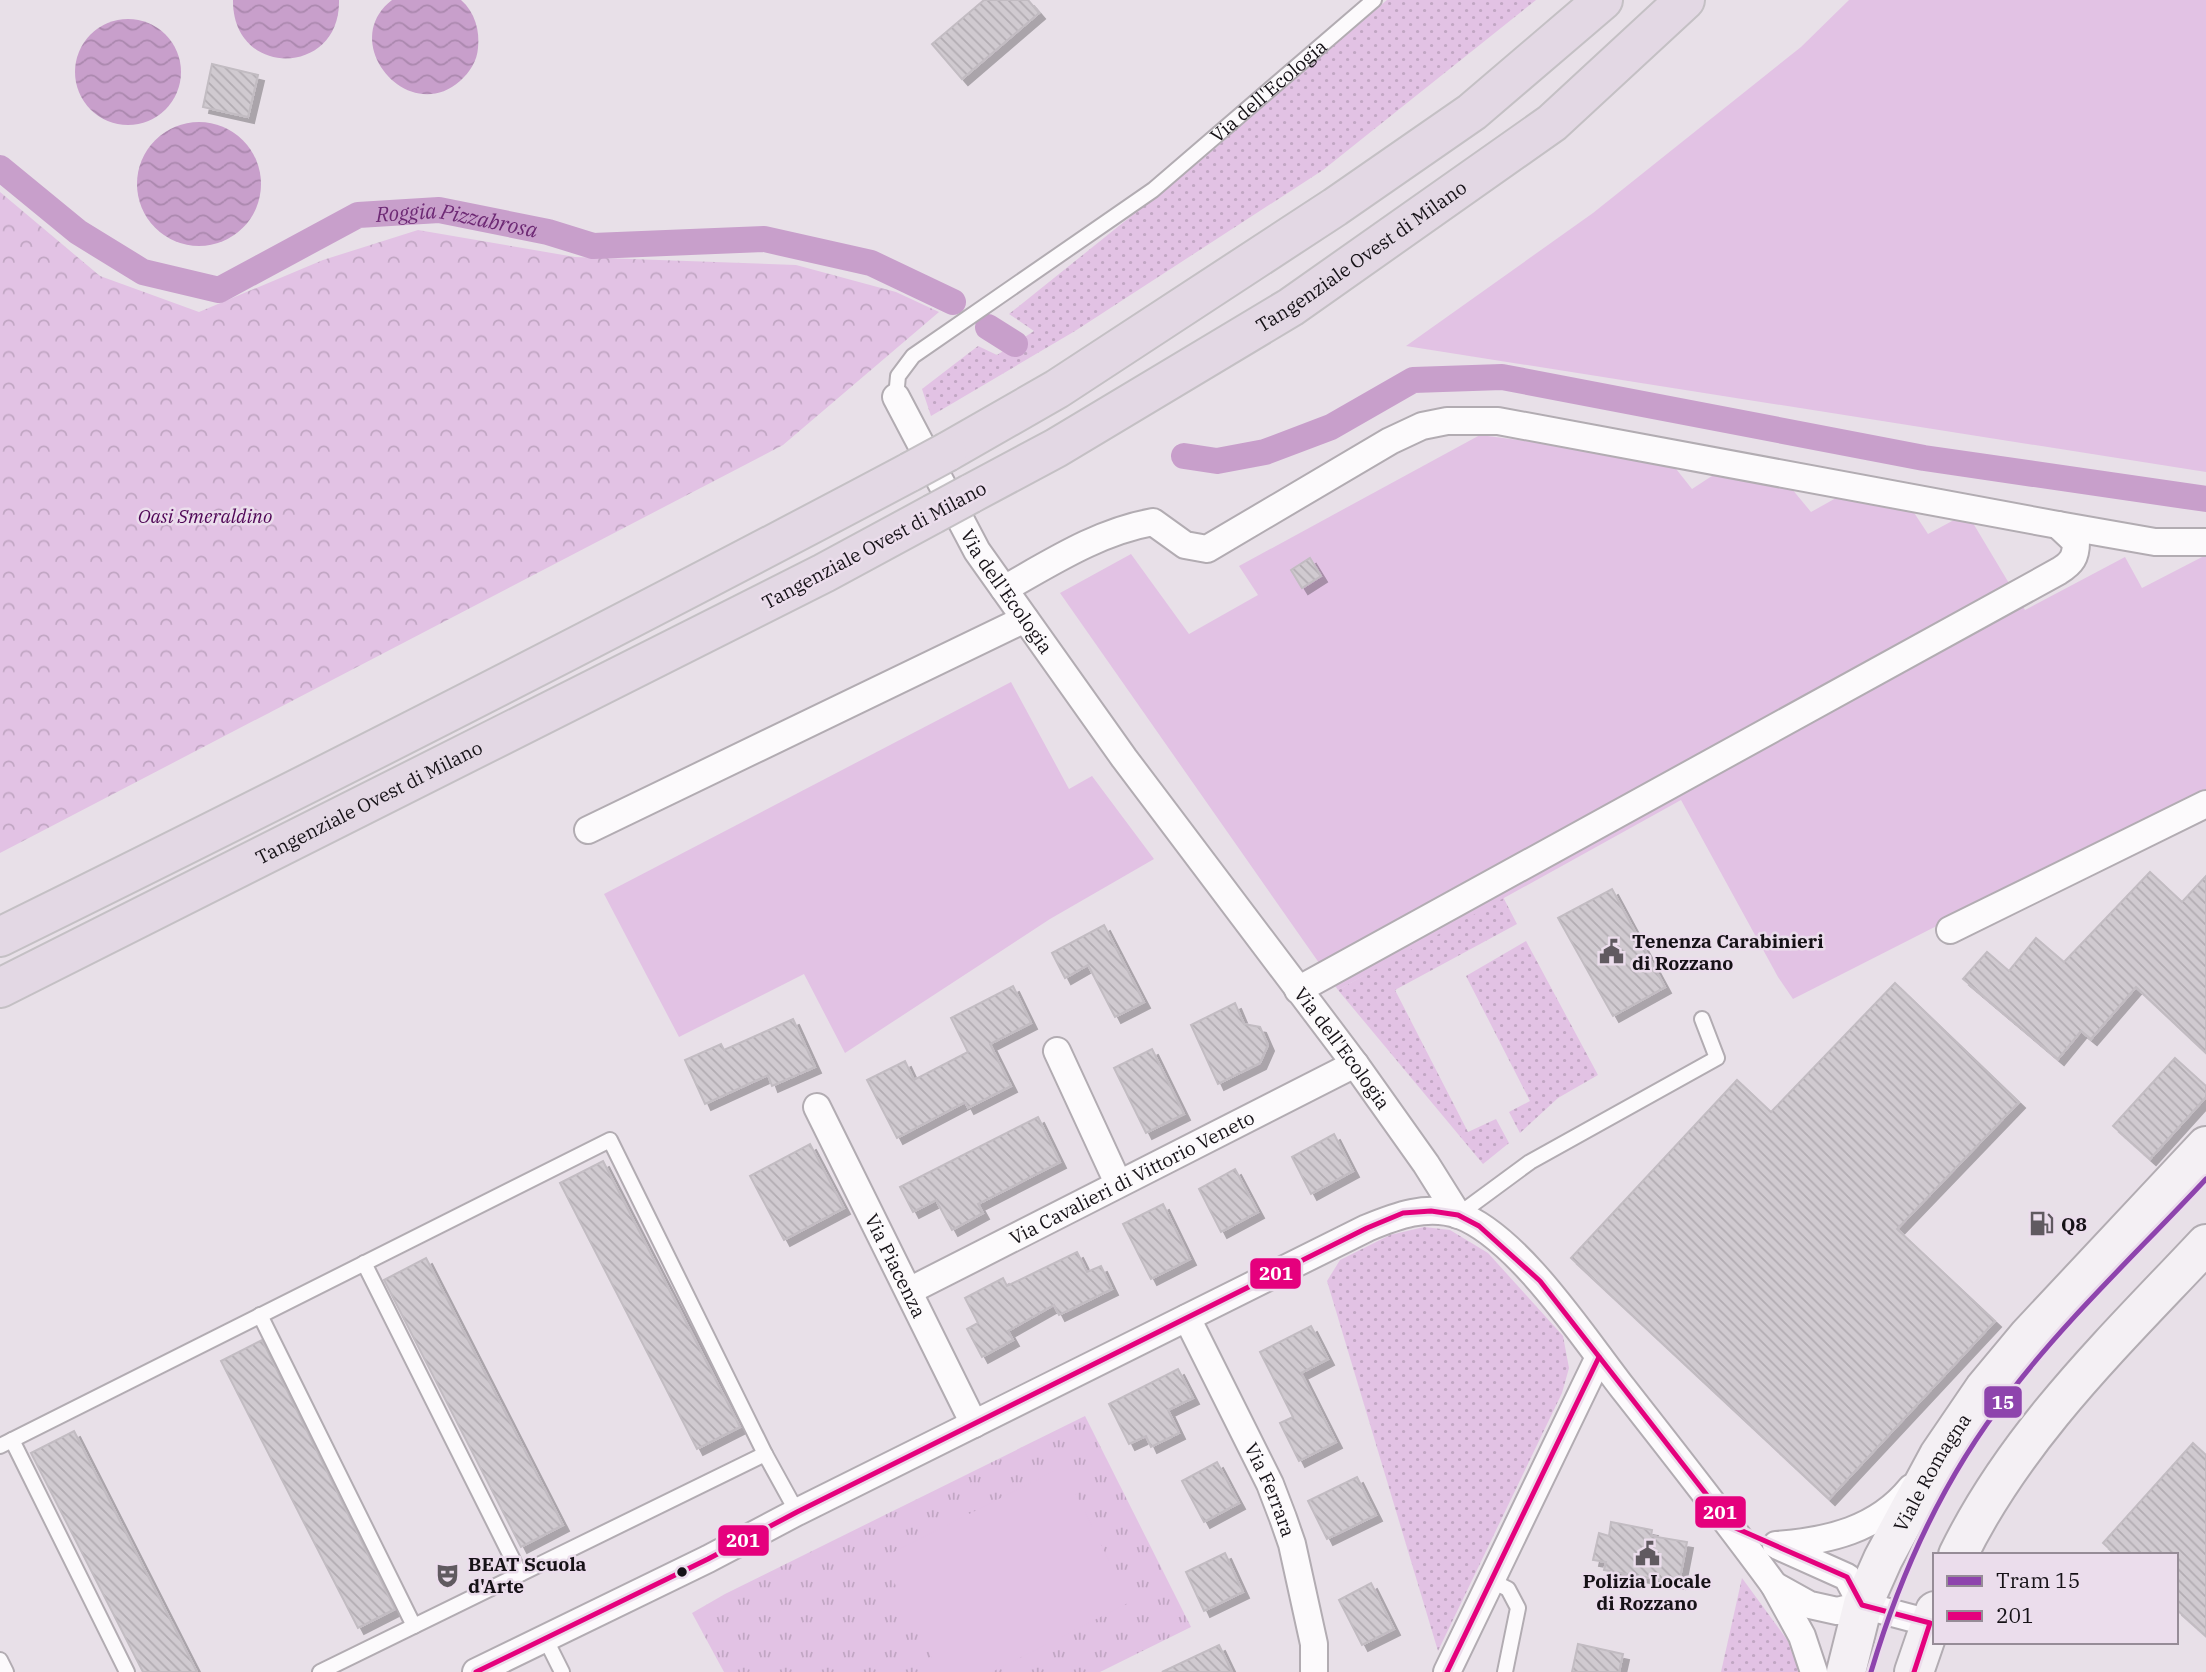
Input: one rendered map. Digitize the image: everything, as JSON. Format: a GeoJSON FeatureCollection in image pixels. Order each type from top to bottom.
{"type":"FeatureCollection","features":[{"type":"Feature","properties":{"kind":"highway"},"geometry":{"type":"LineString","coordinates":[[0,937],[234,822],[668,600],[947,452],[1057,389],[1335,207],[1472,112],[1604,0]]}},
{"type":"Feature","properties":{"kind":"highway","name":"Tangenziale Ovest di Milano"},"geometry":{"type":"LineString","coordinates":[[0,988],[824,573],[1056,448],[1291,307],[1552,123],[1685,0]]}},
{"type":"Feature","properties":{"kind":"main road","name":"Viale Romagna"},"geometry":{"type":"LineString","coordinates":[[1846,1672],[1862,1605],[1883,1559],[1939,1455],[1984,1389],[2029,1335],[2206,1146]]}},
{"type":"Feature","properties":{"kind":"main road"},"geometry":{"type":"LineString","coordinates":[[1959,1553],[1973,1522],[2039,1426],[2084,1373],[2206,1244]]}},
{"type":"Feature","properties":{"kind":"main road"},"geometry":{"type":"LineString","coordinates":[[1914,1672],[1933,1617]]}},
{"type":"Feature","properties":{"kind":"street","name":"Via dell'Ecologia"},"geometry":{"type":"LineString","coordinates":[[896,397],[977,551],[1124,758],[1355,1064],[1426,1164],[1458,1215]]}},
{"type":"Feature","properties":{"kind":"street"},"geometry":{"type":"LineString","coordinates":[[1004,589],[1084,544],[1128,527],[1153,522],[1185,545],[1207,549],[1390,441],[1422,426],[1447,421],[1499,421],[2058,526],[2155,542],[2206,542]]}},
{"type":"Feature","properties":{"kind":"street"},"geometry":{"type":"LineString","coordinates":[[1298,990],[2059,571],[2069,564],[2076,554],[2076,542],[2058,526]]}},
{"type":"Feature","properties":{"kind":"street"},"geometry":{"type":"LineString","coordinates":[[588,830],[1025,619]]}},
{"type":"Feature","properties":{"kind":"street"},"geometry":{"type":"LineString","coordinates":[[1951,930],[2206,804]]}},
{"type":"Feature","properties":{"kind":"street"},"geometry":{"type":"LineString","coordinates":[[1056,1051],[1118,1183]]}},
{"type":"Feature","properties":{"kind":"street","name":"Via Cavalieri di Vittorio Veneto"},"geometry":{"type":"LineString","coordinates":[[909,1292],[1355,1064]]}},
{"type":"Feature","properties":{"kind":"street","name":"Via Piacenza"},"geometry":{"type":"LineString","coordinates":[[817,1107],[974,1424]]}},
{"type":"Feature","properties":{"kind":"street"},"geometry":{"type":"LineString","coordinates":[[476,1672],[708,1559],[1355,1234],[1403,1213],[1431,1211],[1458,1215],[1479,1226],[1540,1280],[1774,1585],[1802,1636],[1814,1672]]}},
{"type":"Feature","properties":{"kind":"street","name":"Via Ferrara"},"geometry":{"type":"LineString","coordinates":[[1187,1318],[1270,1484],[1283,1518],[1292,1544],[1314,1644],[1314,1672]]}},
{"type":"Feature","properties":{"kind":"street"},"geometry":{"type":"LineString","coordinates":[[1447,1672],[1599,1357]]}},
{"type":"Feature","properties":{"kind":"street"},"geometry":{"type":"LineString","coordinates":[[1776,1545],[1811,1542],[1858,1529],[1897,1505],[1939,1455]]}},
{"type":"Feature","properties":{"kind":"street"},"geometry":{"type":"LineString","coordinates":[[1731,1526],[1847,1577],[1862,1605]]}},
{"type":"Feature","properties":{"kind":"street"},"geometry":{"type":"LineString","coordinates":[[1774,1585],[1810,1605],[1837,1611],[1862,1605],[1933,1617]]}},
{"type":"Feature","properties":{"kind":"lane","name":"Via dell'Ecologia"},"geometry":{"type":"LineString","coordinates":[[896,397],[898,376],[913,356],[1153,190],[1374,0]]}},
{"type":"Feature","properties":{"kind":"lane"},"geometry":{"type":"LineString","coordinates":[[1458,1215],[1530,1162],[1717,1058],[1702,1019]]}},
{"type":"Feature","properties":{"kind":"lane"},"geometry":{"type":"LineString","coordinates":[[127,1672],[6,1443],[610,1140],[765,1454],[797,1513]]}},
{"type":"Feature","properties":{"kind":"lane"},"geometry":{"type":"LineString","coordinates":[[364,1263],[520,1574]]}},
{"type":"Feature","properties":{"kind":"lane"},"geometry":{"type":"LineString","coordinates":[[260,1315],[414,1626]]}},
{"type":"Feature","properties":{"kind":"lane"},"geometry":{"type":"LineString","coordinates":[[320,1672],[765,1454]]}},
{"type":"Feature","properties":{"kind":"lane"},"geometry":{"type":"LineString","coordinates":[[1492,1581],[1508,1589],[1518,1608],[1505,1672]]}},
{"type":"Feature","properties":{"kind":"lane"},"geometry":{"type":"LineString","coordinates":[[545,1638],[562,1672]]}},
{"type":"Feature","properties":{"kind":"lane"},"geometry":{"type":"LineString","coordinates":[[0,1660],[6,1672]]}},
{"type":"Feature","properties":{"kind":"green space"},"geometry":{"type":"Polygon","coordinates":[[[1387,0],[1536,0],[1323,170],[1075,331],[931,416],[922,389],[978,346],[997,355],[1034,331],[1009,314],[1205,157],[1387,0]]]}},
{"type":"Feature","properties":{"kind":"green space"},"geometry":{"type":"Polygon","coordinates":[[[1849,0],[2206,0],[2206,472],[1406,346],[1593,213],[1801,47],[1849,0]]]}},
{"type":"Feature","properties":{"kind":"green space","name":"Oasi Smeraldino"},"geometry":{"type":"Polygon","coordinates":[[[0,192],[100,276],[199,312],[323,260],[418,230],[575,257],[796,265],[896,292],[939,312],[783,445],[0,853],[0,192]]]}},
{"type":"Feature","properties":{"kind":"green space"},"geometry":{"type":"Polygon","coordinates":[[[1480,435],[1669,460],[1692,489],[1718,472],[1787,483],[1811,512],[1845,493],[1907,502],[1928,534],[1967,513],[2025,610],[2125,557],[2142,588],[2206,555],[2206,789],[1793,999],[1778,977],[1681,800],[1338,990],[1060,593],[1131,554],[1189,634],[1258,595],[1239,566],[1480,435]]]}},
{"type":"Feature","properties":{"kind":"green space"},"geometry":{"type":"Polygon","coordinates":[[[1011,682],[1069,789],[1092,776],[1154,859],[1050,919],[845,1053],[804,974],[679,1037],[604,894],[1011,682]]]}},
{"type":"Feature","properties":{"kind":"green space"},"geometry":{"type":"Polygon","coordinates":[[[1503,897],[1517,924],[1395,990],[1468,1132],[1496,1119],[1509,1143],[1483,1164],[1338,990],[1503,897]]]}},
{"type":"Feature","properties":{"kind":"green space"},"geometry":{"type":"Polygon","coordinates":[[[1526,941],[1598,1075],[1558,1098],[1520,1133],[1509,1112],[1530,1101],[1466,976],[1526,941]]]}},
{"type":"Feature","properties":{"kind":"green space"},"geometry":{"type":"Polygon","coordinates":[[[1424,1227],[1450,1230],[1488,1253],[1563,1336],[1569,1368],[1562,1393],[1438,1651],[1327,1281],[1340,1260],[1390,1235],[1424,1227]]]}},
{"type":"Feature","properties":{"kind":"green space"},"geometry":{"type":"Polygon","coordinates":[[[1085,1416],[1191,1627],[1100,1672],[724,1672],[692,1613],[725,1594],[1085,1416]]]}},
{"type":"Feature","properties":{"kind":"green space"},"geometry":{"type":"Polygon","coordinates":[[[1062,1467],[1130,1602],[992,1672],[939,1672],[882,1558],[1062,1467]]]}},
{"type":"Feature","properties":{"kind":"green space"},"geometry":{"type":"Polygon","coordinates":[[[1742,1578],[1788,1641],[1799,1672],[1721,1672],[1742,1578]]]}},
{"type":"Feature","properties":{"kind":"water"},"geometry":{"type":"Polygon","coordinates":[[[233,0],[339,0],[335,25],[323,44],[306,55],[286,58],[267,55],[249,44],[237,26],[233,0]]]}},
{"type":"Feature","properties":{"kind":"water"},"geometry":{"type":"Polygon","coordinates":[[[392,0],[461,0],[466,5],[476,22],[478,48],[472,66],[460,81],[440,92],[420,94],[401,87],[386,74],[376,56],[372,37],[377,17],[392,0]]]}},
{"type":"Feature","properties":{"kind":"water"},"geometry":{"type":"Polygon","coordinates":[[[128,19],[148,23],[165,35],[177,52],[181,72],[177,92],[165,109],[148,121],[128,125],[108,121],[91,109],[79,92],[75,72],[79,52],[91,35],[108,23],[128,19]]]}},
{"type":"Feature","properties":{"kind":"water"},"geometry":{"type":"Polygon","coordinates":[[[199,122],[223,126],[243,140],[257,160],[261,184],[257,208],[243,228],[223,242],[199,246],[175,242],[155,228],[141,208],[137,184],[141,160],[155,140],[175,126],[199,122]]]}},
{"type":"Feature","properties":{"kind":"building"},"geometry":{"type":"Polygon","coordinates":[[[984,0],[1028,0],[1039,13],[962,79],[932,44],[984,0]]]}},
{"type":"Feature","properties":{"kind":"building"},"geometry":{"type":"Polygon","coordinates":[[[212,64],[258,75],[248,117],[203,107],[212,64]]]}},
{"type":"Feature","properties":{"kind":"building"},"geometry":{"type":"Polygon","coordinates":[[[1310,558],[1321,576],[1302,588],[1291,570],[1310,558]]]}},
{"type":"Feature","properties":{"kind":"building"},"geometry":{"type":"Polygon","coordinates":[[[2150,872],[2182,902],[2206,876],[2206,1053],[2136,987],[2091,1039],[2081,1031],[2058,1059],[1963,979],[1987,952],[2009,971],[2036,938],[2064,962],[2150,872]]]}},
{"type":"Feature","properties":{"kind":"building","name":"Tenenza Carabinieri di Rozzano"},"geometry":{"type":"Polygon","coordinates":[[[1612,889],[1665,987],[1613,1016],[1558,918],[1612,889]]]}},
{"type":"Feature","properties":{"kind":"building"},"geometry":{"type":"Polygon","coordinates":[[[1104,925],[1144,1002],[1115,1017],[1088,965],[1065,978],[1052,953],[1104,925]]]}},
{"type":"Feature","properties":{"kind":"building"},"geometry":{"type":"Polygon","coordinates":[[[1895,983],[2019,1102],[1897,1229],[1995,1321],[1829,1499],[1571,1258],[1737,1080],[1771,1112],[1895,983]]]}},
{"type":"Feature","properties":{"kind":"building"},"geometry":{"type":"Polygon","coordinates":[[[1013,986],[1031,1023],[990,1044],[1011,1086],[968,1108],[965,1102],[897,1138],[867,1080],[905,1061],[914,1080],[968,1052],[951,1018],[1013,986]]]}},
{"type":"Feature","properties":{"kind":"building"},"geometry":{"type":"Polygon","coordinates":[[[1235,1003],[1244,1024],[1260,1027],[1268,1045],[1260,1063],[1218,1084],[1191,1025],[1235,1003]]]}},
{"type":"Feature","properties":{"kind":"building"},"geometry":{"type":"Polygon","coordinates":[[[793,1019],[815,1067],[772,1086],[768,1075],[705,1104],[685,1060],[721,1044],[724,1050],[793,1019]]]}},
{"type":"Feature","properties":{"kind":"building"},"geometry":{"type":"Polygon","coordinates":[[[1152,1049],[1184,1114],[1146,1133],[1114,1068],[1152,1049]]]}},
{"type":"Feature","properties":{"kind":"building"},"geometry":{"type":"Polygon","coordinates":[[[2175,1058],[2206,1086],[2206,1097],[2150,1159],[2113,1126],[2175,1058]]]}},
{"type":"Feature","properties":{"kind":"building"},"geometry":{"type":"Polygon","coordinates":[[[1038,1117],[1060,1162],[978,1204],[983,1213],[952,1230],[936,1200],[913,1212],[900,1187],[1038,1117]]]}},
{"type":"Feature","properties":{"kind":"building"},"geometry":{"type":"Polygon","coordinates":[[[1334,1134],[1353,1171],[1311,1194],[1292,1157],[1334,1134]]]}},
{"type":"Feature","properties":{"kind":"building"},"geometry":{"type":"Polygon","coordinates":[[[810,1144],[844,1208],[784,1240],[750,1176],[810,1144]]]}},
{"type":"Feature","properties":{"kind":"building"},"geometry":{"type":"Polygon","coordinates":[[[603,1161],[740,1427],[697,1449],[560,1183],[603,1161]]]}},
{"type":"Feature","properties":{"kind":"building"},"geometry":{"type":"Polygon","coordinates":[[[1235,1169],[1258,1212],[1221,1232],[1199,1189],[1235,1169]]]}},
{"type":"Feature","properties":{"kind":"building"},"geometry":{"type":"Polygon","coordinates":[[[1163,1204],[1190,1259],[1151,1279],[1123,1224],[1163,1204]]]}},
{"type":"Feature","properties":{"kind":"building"},"geometry":{"type":"Polygon","coordinates":[[[1077,1252],[1087,1272],[1101,1266],[1112,1289],[1059,1315],[1054,1305],[1008,1331],[1013,1340],[982,1357],[967,1329],[978,1323],[965,1298],[1003,1278],[1007,1286],[1077,1252]]]}},
{"type":"Feature","properties":{"kind":"building"},"geometry":{"type":"Polygon","coordinates":[[[426,1258],[563,1525],[521,1547],[384,1280],[426,1258]]]}},
{"type":"Feature","properties":{"kind":"building"},"geometry":{"type":"Polygon","coordinates":[[[1311,1326],[1328,1359],[1301,1373],[1336,1442],[1299,1461],[1280,1423],[1293,1417],[1260,1352],[1311,1326]]]}},
{"type":"Feature","properties":{"kind":"building"},"geometry":{"type":"Polygon","coordinates":[[[262,1340],[395,1609],[358,1628],[221,1361],[262,1340]]]}},
{"type":"Feature","properties":{"kind":"building"},"geometry":{"type":"Polygon","coordinates":[[[1178,1369],[1193,1398],[1168,1410],[1179,1433],[1151,1447],[1146,1436],[1129,1444],[1109,1404],[1178,1369]]]}},
{"type":"Feature","properties":{"kind":"building"},"geometry":{"type":"Polygon","coordinates":[[[74,1431],[197,1672],[143,1672],[31,1453],[74,1431]]]}},
{"type":"Feature","properties":{"kind":"building"},"geometry":{"type":"Polygon","coordinates":[[[2193,1443],[2206,1455],[2206,1636],[2178,1611],[2178,1553],[2114,1553],[2103,1543],[2193,1443]]]}},
{"type":"Feature","properties":{"kind":"building"},"geometry":{"type":"Polygon","coordinates":[[[1217,1462],[1239,1503],[1204,1522],[1182,1481],[1217,1462]]]}},
{"type":"Feature","properties":{"kind":"building"},"geometry":{"type":"Polygon","coordinates":[[[1357,1477],[1376,1515],[1327,1539],[1308,1501],[1357,1477]]]}},
{"type":"Feature","properties":{"kind":"building"},"geometry":{"type":"Polygon","coordinates":[[[1611,1522],[1652,1530],[1651,1536],[1687,1542],[1679,1583],[1604,1570],[1606,1562],[1593,1560],[1599,1533],[1609,1536],[1611,1522]]]}},
{"type":"Feature","properties":{"kind":"building"},"geometry":{"type":"Polygon","coordinates":[[[1225,1553],[1243,1592],[1204,1611],[1186,1572],[1225,1553]]]}},
{"type":"Feature","properties":{"kind":"building"},"geometry":{"type":"Polygon","coordinates":[[[1371,1583],[1394,1629],[1362,1645],[1339,1600],[1371,1583]]]}},
{"type":"Feature","properties":{"kind":"building"},"geometry":{"type":"Polygon","coordinates":[[[1578,1644],[1623,1654],[1619,1672],[1572,1672],[1578,1644]]]}},
{"type":"Feature","properties":{"kind":"building"},"geometry":{"type":"Polygon","coordinates":[[[1219,1645],[1232,1672],[1162,1672],[1219,1645]]]}},
{"type":"Feature","properties":{"kind":"waterway","name":"Roggia Pizzabrosa"},"geometry":{"type":"LineString","coordinates":[[0,168],[78,232],[143,272],[219,290],[358,215],[439,210],[548,232],[593,246],[764,239],[871,263],[953,302]]}},
{"type":"Feature","properties":{"kind":"waterway"},"geometry":{"type":"LineString","coordinates":[[988,327],[1015,344]]}},
{"type":"Feature","properties":{"kind":"waterway"},"geometry":{"type":"LineString","coordinates":[[1184,456],[1217,461],[1265,452],[1331,427],[1413,380],[1502,377],[1924,458],[2206,499]]}},
{"type":"Feature","properties":{"kind":"tram line","name":"15"},"geometry":{"type":"LineString","coordinates":[[1871,1672],[1911,1562],[1964,1458],[2009,1394],[2055,1338],[2206,1179]]}},
{"type":"Feature","properties":{"kind":"transit line","name":"201"},"geometry":{"type":"LineString","coordinates":[[476,1672],[708,1559],[1367,1228],[1403,1213],[1431,1211],[1458,1215],[1479,1226],[1540,1281],[1731,1526],[1847,1577],[1862,1605],[1930,1623],[1914,1672]]}},
{"type":"Feature","properties":{"kind":"transit line","name":"201"},"geometry":{"type":"LineString","coordinates":[[1447,1672],[1599,1357]]}},
{"type":"Feature","properties":{"kind":"place","name":"Tenenza Carabinieri di Rozzano"},"geometry":{"type":"Point","coordinates":[1612,952]}},
{"type":"Feature","properties":{"kind":"place","name":"Q8"},"geometry":{"type":"Point","coordinates":[2041,1224]}},
{"type":"Feature","properties":{"kind":"place","name":"Polizia Locale di Rozzano"},"geometry":{"type":"Point","coordinates":[1647,1553]}},
{"type":"Feature","properties":{"kind":"place","name":"BEAT Scuola d'Arte"},"geometry":{"type":"Point","coordinates":[448,1575]}}]}
